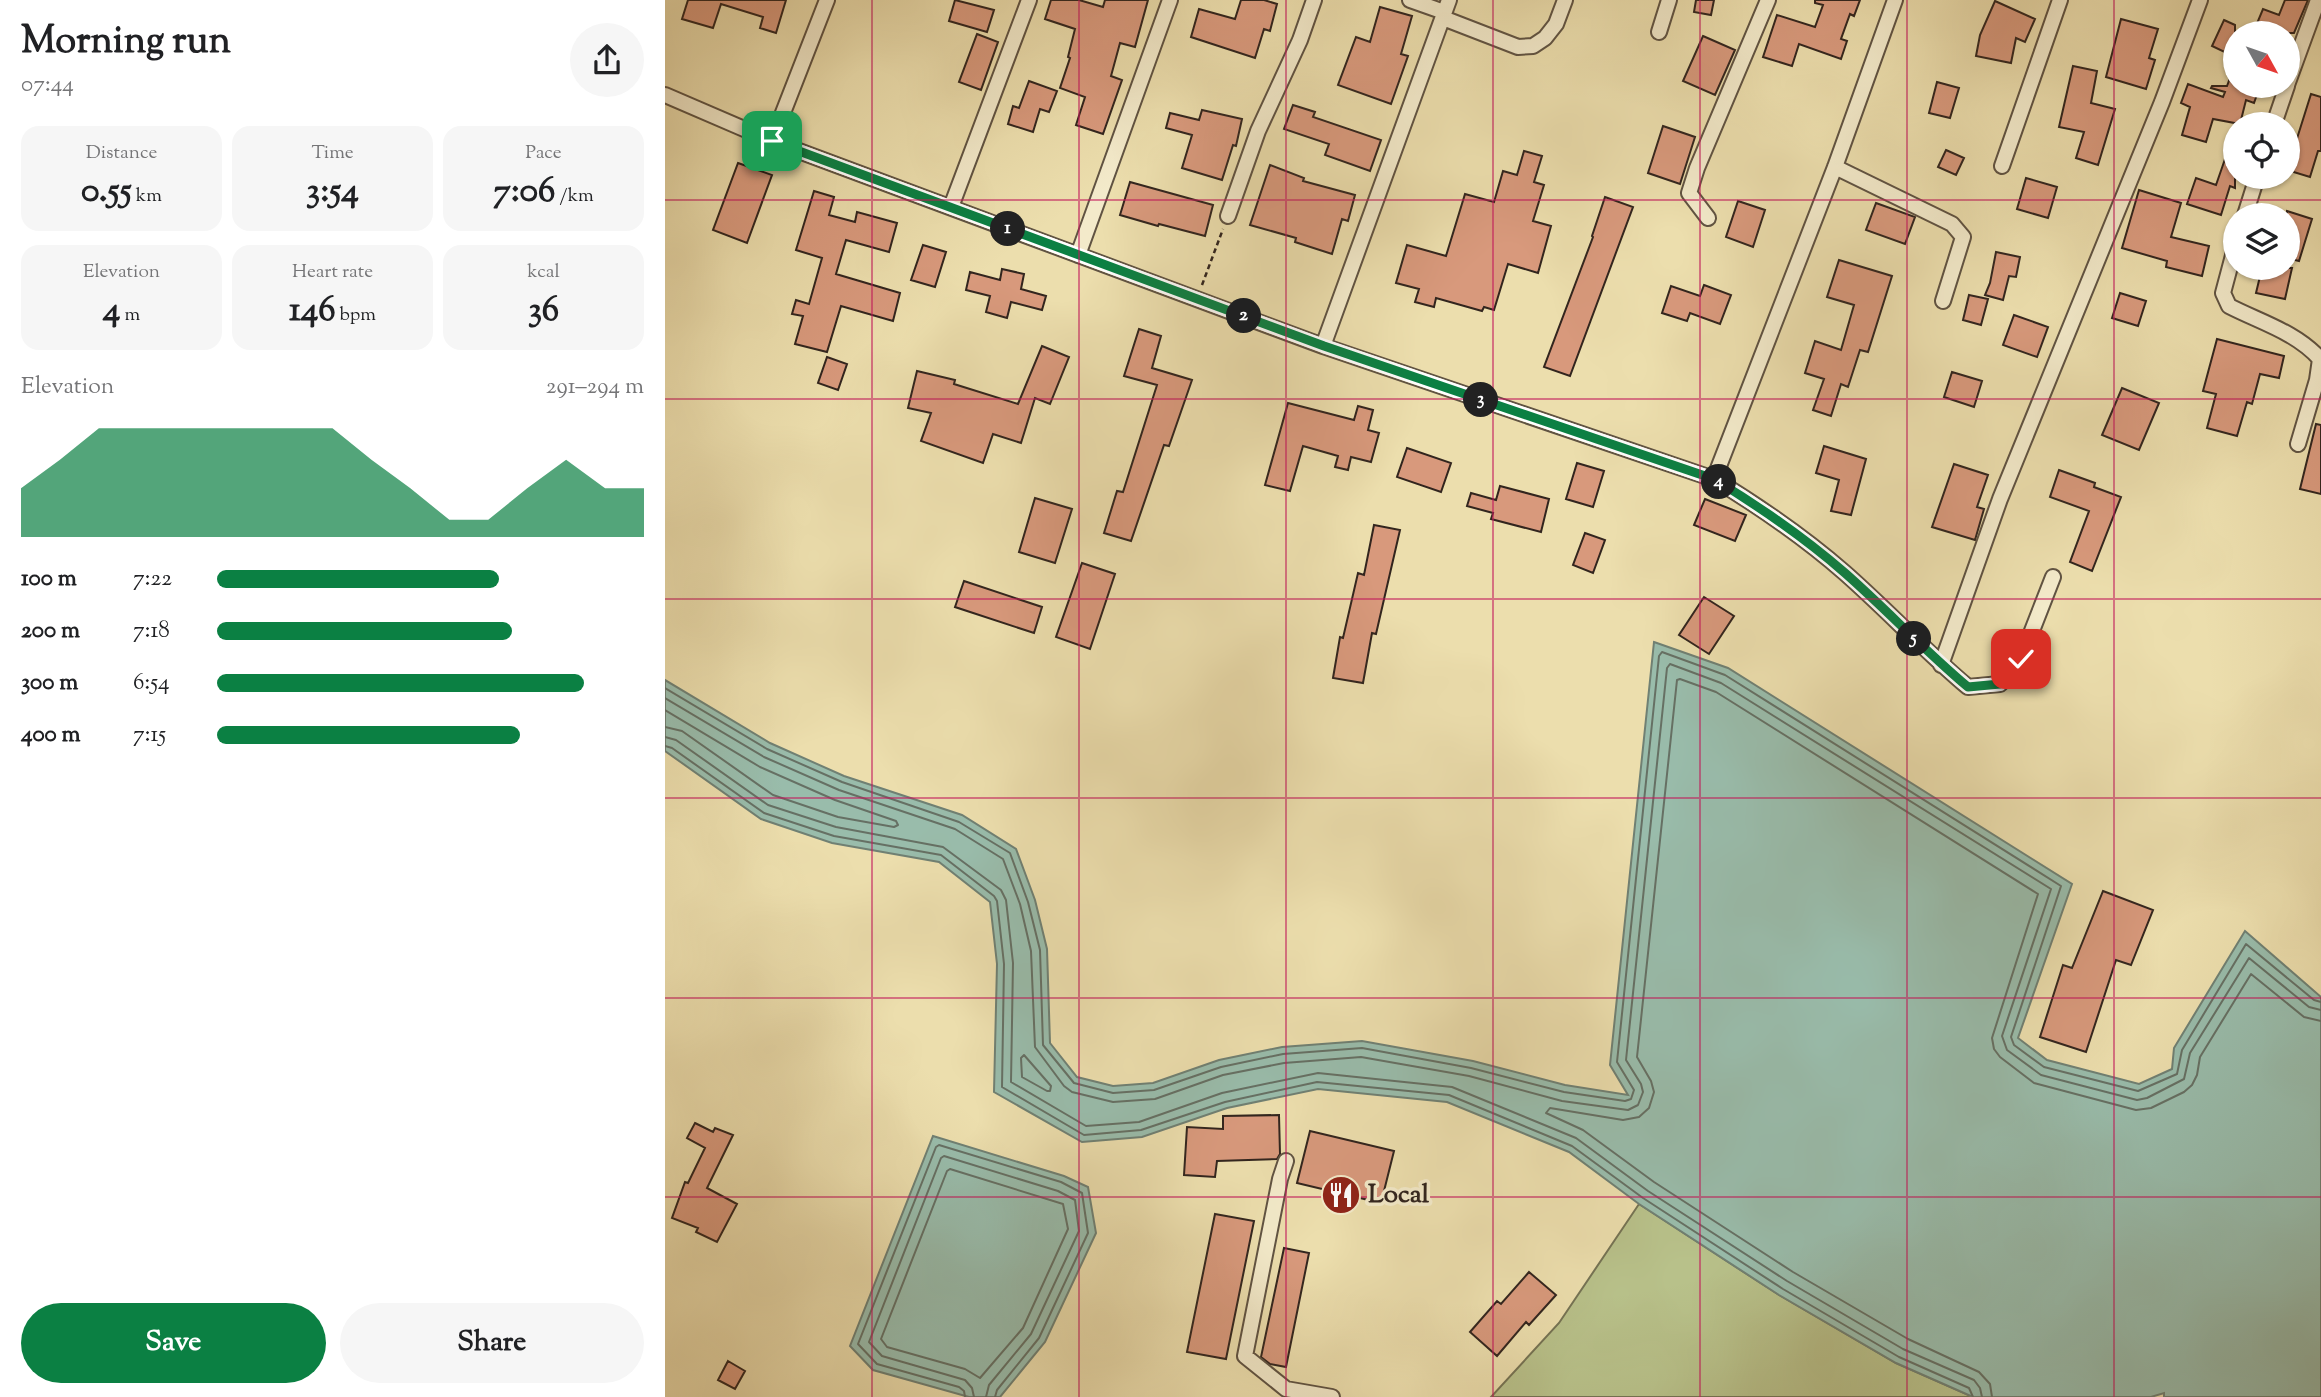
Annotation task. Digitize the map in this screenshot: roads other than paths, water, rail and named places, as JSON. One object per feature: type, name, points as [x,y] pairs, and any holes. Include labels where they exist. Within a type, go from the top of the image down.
[{"type":"street","points":[[772,141],[827,0]]},
{"type":"street","points":[[951,207],[1029,0]]},
{"type":"street","points":[[1078,255],[1170,0]]},
{"type":"street","points":[[1228,216],[1258,131],[1300,40],[1314,0]]},
{"type":"street","points":[[1411,0],[1445,10],[1518,47],[1533,46],[1545,38],[1556,24],[1565,0]]},
{"type":"street","points":[[1659,32],[1669,0]]},
{"type":"street","points":[[1708,218],[1689,193],[1768,0]]},
{"type":"street","points":[[1714,479],[1835,167],[1895,0]]},
{"type":"street","points":[[2002,166],[2060,0]]},
{"type":"street","points":[[1941,665],[2000,499],[2162,102],[2200,0]]},
{"type":"street","points":[[2300,49],[2318,0]]},
{"type":"street","points":[[1324,346],[1445,10]]},
{"type":"street","points":[[665,95],[772,141],[1324,346],[1714,479],[1760,508],[1845,573],[1941,665],[1968,687],[2000,684],[2021,659],[2053,578]]},
{"type":"street","points":[[1835,167],[1952,224],[1963,237],[1943,301]]},
{"type":"street","points":[[2226,280],[2223,293],[2229,306],[2293,336],[2309,346],[2320,359],[2317,380],[2298,444]]},
{"type":"street","points":[[1286,1161],[1280,1179],[1245,1356],[1286,1389],[1332,1397]]},
{"type":"water","points":[[1654,642],[1728,668],[2072,884],[2018,1038],[2047,1060],[2139,1084],[2172,1069],[2174,1048],[2245,931],[2321,997],[2321,1397],[2164,1397],[2164,1393],[2151,1397],[1973,1397],[1896,1363],[1779,1295],[1639,1204],[1569,1152],[1447,1102],[1318,1089],[1227,1108],[1142,1137],[1082,1142],[994,1092],[997,964],[990,902],[939,862],[832,843],[761,819],[665,751],[665,680],[770,743],[844,776],[962,815],[1016,849],[1035,900],[1047,949],[1050,1043],[1077,1077],[1113,1086],[1153,1083],[1219,1060],[1282,1047],[1362,1041],[1473,1061],[1565,1085],[1628,1095],[1610,1065]]},
{"type":"water","points":[[933,1136],[1064,1176],[1088,1187],[1096,1233],[1045,1342],[1000,1397],[969,1397],[873,1370],[850,1346]]},
{"type":"place","name":"Local","points":[[1341,1195]]}]
